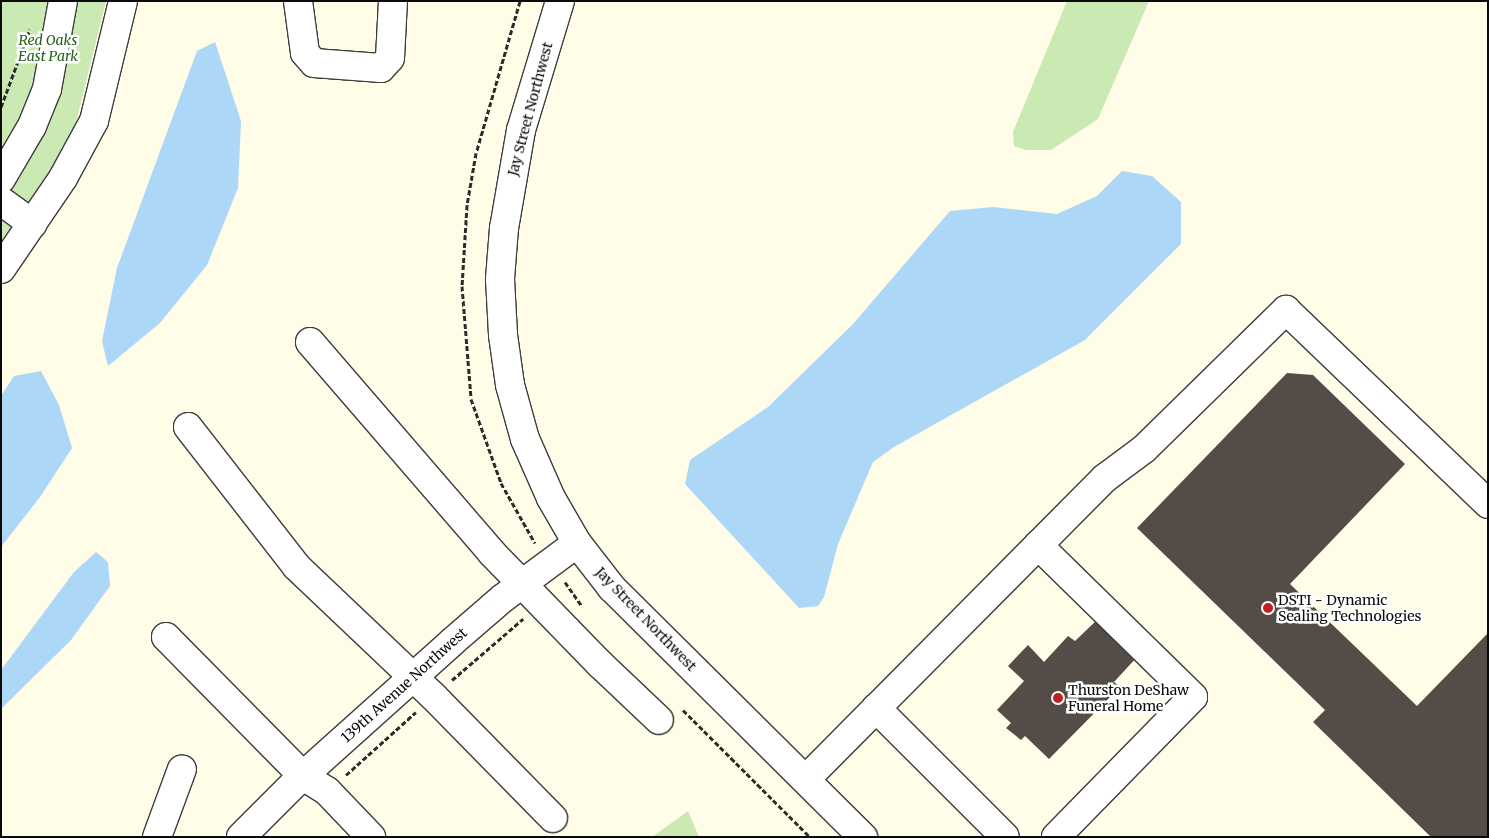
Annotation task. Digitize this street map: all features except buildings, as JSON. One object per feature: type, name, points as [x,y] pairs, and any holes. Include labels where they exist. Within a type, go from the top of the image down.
[{"type":"street","points":[[1,179],[32,126],[47,88],[63,1]]},
{"type":"street","points":[[1,269],[32,224],[94,121],[123,1]]},
{"type":"street","points":[[298,1],[305,54],[314,63],[381,68],[390,58],[393,1]]},
{"type":"street","name":"Jay Street Northwest","points":[[560,1],[521,130],[511,179],[500,279],[503,336],[510,385],[525,439],[551,498],[577,543],[612,588],[863,837]]},
{"type":"street","points":[[1,202],[32,224]]},
{"type":"street","points":[[806,779],[1105,478],[1144,448],[1286,310],[1488,504]]},
{"type":"street","points":[[310,342],[522,584],[669,713]]},
{"type":"street","points":[[188,427],[297,567],[412,679],[433,696],[553,818]]},
{"type":"street","name":"139th Avenue Northwest","points":[[241,837],[303,776],[412,679],[522,584],[577,543]]},
{"type":"street","points":[[1038,545],[1193,696],[1056,837]]},
{"type":"street","points":[[166,637],[303,776],[327,791],[371,837]]},
{"type":"street","points":[[876,708],[1006,837]]},
{"type":"street","points":[[157,837],[182,769]]},
{"type":"path","points":[[1,108],[35,19]]},
{"type":"path","points":[[568,586],[586,612]]},
{"type":"path","points":[[669,713],[810,837]]},
{"type":"green space","name":"Red Oaks East Park","points":[[1,1],[106,1],[77,119],[60,157],[1,241]]},
{"type":"green space","points":[[1067,1],[1149,1],[1098,119],[1051,150],[1026,150],[1014,146],[1013,132]]},
{"type":"green space","points":[[688,811],[699,837],[652,837]]},
{"type":"water","points":[[215,42],[241,121],[238,188],[207,265],[160,323],[108,366],[102,341],[117,268],[197,51]]},
{"type":"water","points":[[1122,171],[1152,176],[1181,202],[1181,244],[1085,340],[894,447],[873,462],[838,544],[824,597],[818,606],[799,608],[685,484],[690,460],[768,407],[853,324],[950,211],[993,207],[1057,214],[1097,196]]},
{"type":"water","points":[[41,371],[59,405],[72,448],[40,497],[1,547],[1,396],[14,376]]},
{"type":"water","points":[[96,552],[108,562],[110,586],[71,640],[1,709],[1,670],[74,572]]},
{"type":"place","name":"DSTI - Dynamic Sealing Technologies","points":[[1268,608]]},
{"type":"place","name":"Thurston DeShaw Funeral Home","points":[[1058,698]]}]
